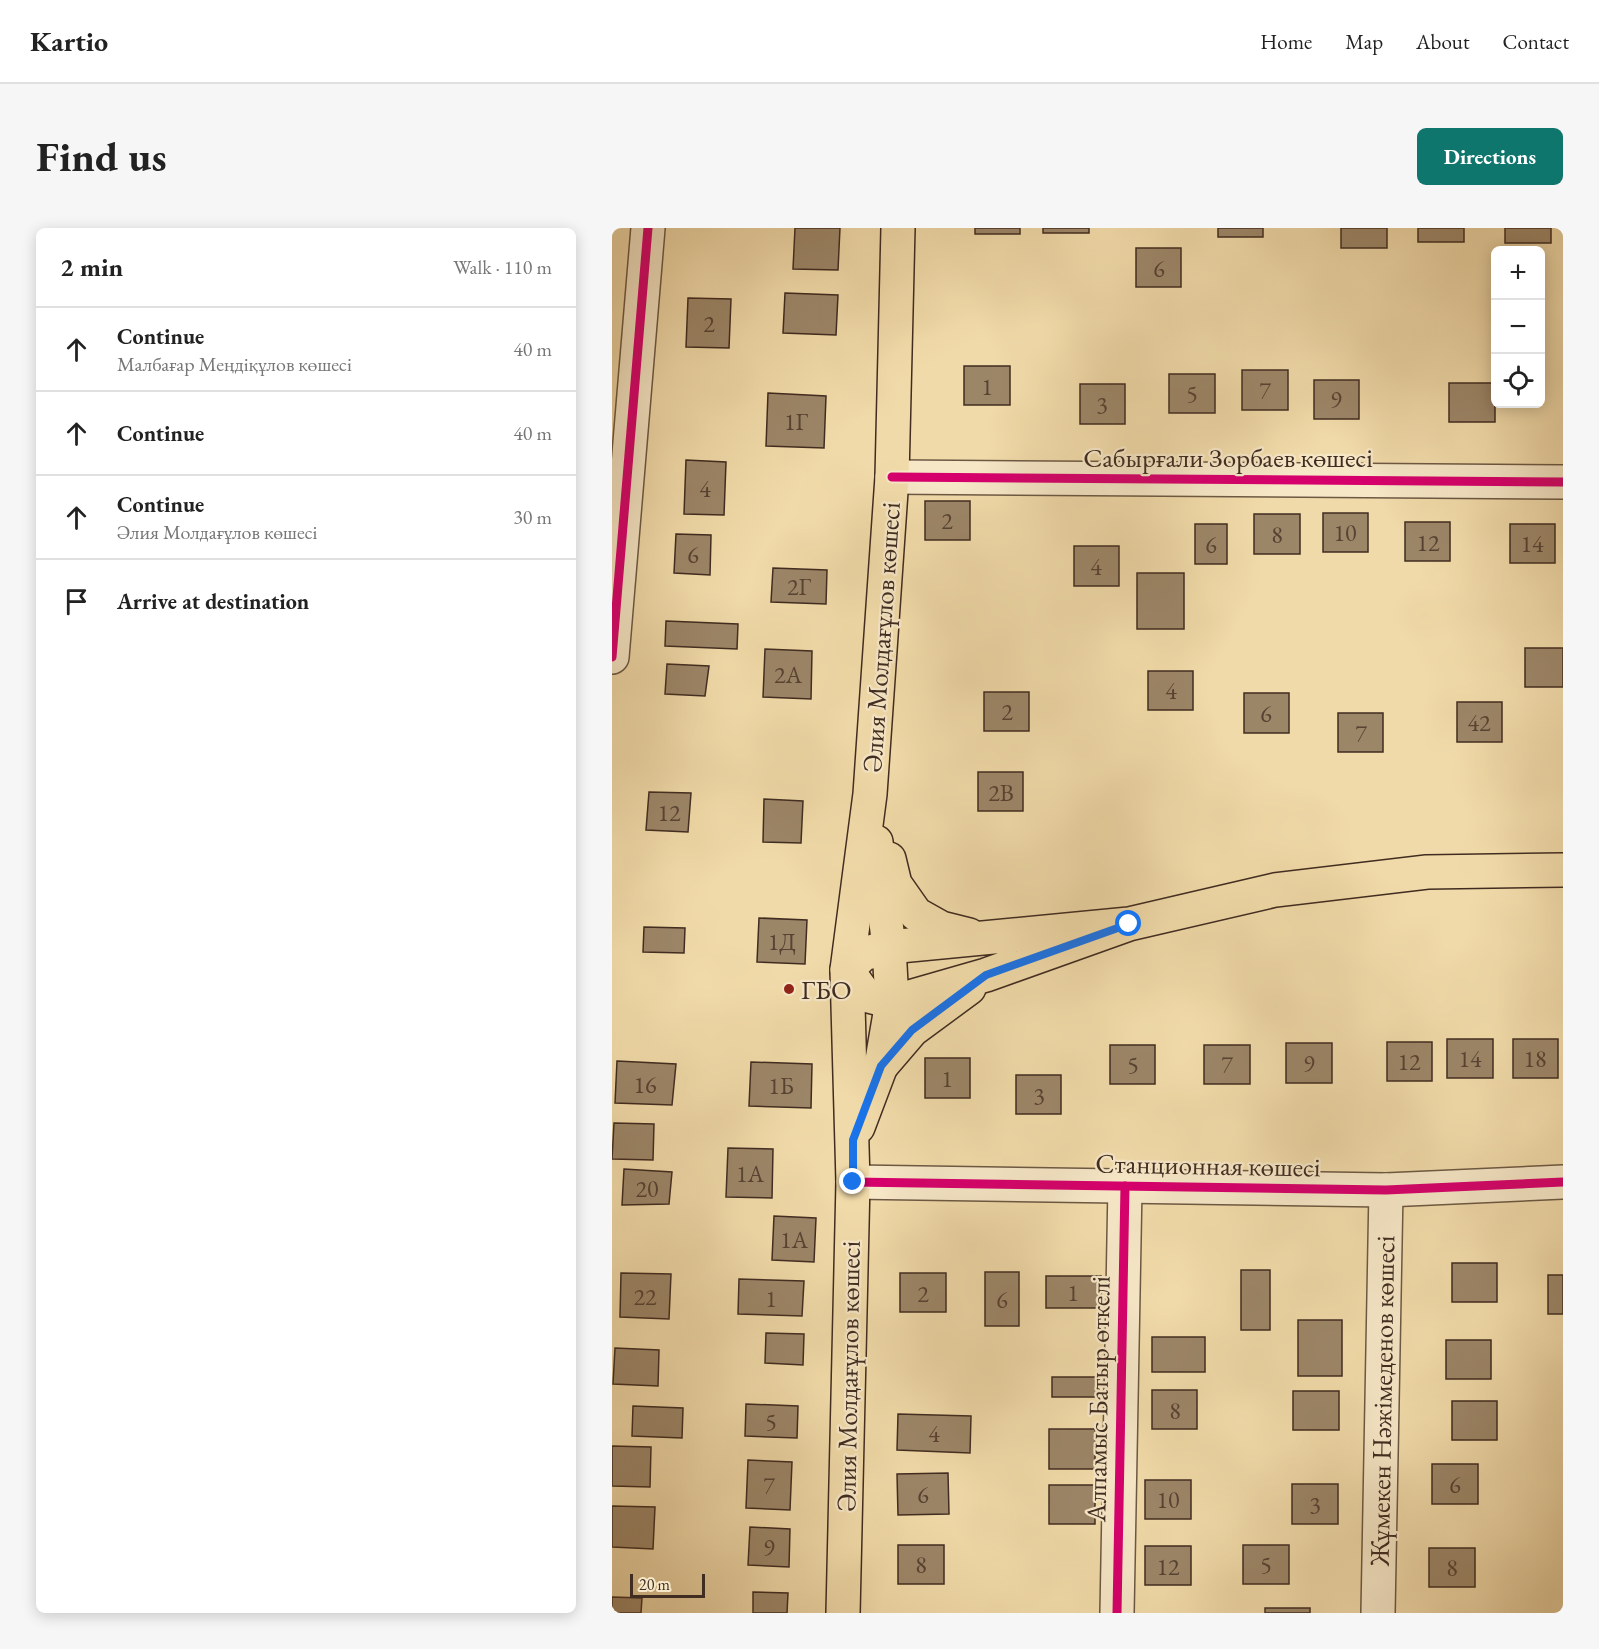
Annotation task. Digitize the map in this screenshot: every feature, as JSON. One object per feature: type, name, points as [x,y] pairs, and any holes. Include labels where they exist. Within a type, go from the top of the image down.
[{"type":"main road","name":"Әлия Молдағұлов көшесі","points":[[843,1613],[853,1182],[847,970],[870,794],[892,477],[898,228]]},
{"type":"main road","name":"Әлия Молдағұлов көшесі","points":[[853,1140],[881,1066],[892,1002],[889,947],[870,794]]},
{"type":"main road","points":[[870,794],[895,884],[916,914],[941,928],[985,938]]},
{"type":"main road","points":[[1129,924],[889,947],[863,954],[847,970],[865,995],[892,1002],[986,975],[1129,924],[1275,890],[1427,872],[1563,870]]},
{"type":"main road","points":[[881,1066],[912,1030],[986,975]]},
{"type":"street","points":[[612,657],[648,228]]},
{"type":"street","name":"Сабырғали Зорбаев көшесі","points":[[892,477],[1563,482]]},
{"type":"street","name":"Станционная көшесі","points":[[853,1182],[1386,1190],[1563,1182]]},
{"type":"street","name":"Алпамыс Батыр өткелі","points":[[1117,1613],[1125,1186]]},
{"type":"street","name":"Жұмекен Нәжімеденов көшесі","points":[[1378,1613],[1386,1190]]},
{"type":"building","points":[[795,228],[840,228],[838,270],[793,269]]},
{"type":"building","points":[[975,228],[1020,228],[1020,234],[975,234]]},
{"type":"building","points":[[1043,228],[1089,228],[1089,233],[1043,233]]},
{"type":"building","points":[[1218,228],[1263,228],[1263,237],[1218,237]]},
{"type":"building","points":[[1341,228],[1387,228],[1387,248],[1341,248]]},
{"type":"building","points":[[1418,228],[1464,228],[1464,242],[1418,242]]},
{"type":"building","points":[[1505,228],[1551,228],[1551,243],[1505,243]]},
{"type":"building","points":[[1136,248],[1181,248],[1181,287],[1136,287]]},
{"type":"building","points":[[785,293],[838,295],[836,335],[783,333]]},
{"type":"building","points":[[688,298],[731,299],[729,348],[686,347]]},
{"type":"building","points":[[964,366],[1010,366],[1010,405],[964,405]]},
{"type":"building","points":[[1242,370],[1288,370],[1288,410],[1242,410]]},
{"type":"building","points":[[1169,374],[1215,374],[1215,413],[1169,413]]},
{"type":"building","points":[[1314,380],[1359,380],[1359,419],[1314,419]]},
{"type":"building","points":[[1449,383],[1491,383],[1491,408],[1495,408],[1495,422],[1449,422]]},
{"type":"building","points":[[1080,384],[1125,384],[1125,424],[1080,424]]},
{"type":"building","points":[[768,393],[826,396],[824,448],[766,446]]},
{"type":"building","points":[[686,460],[726,462],[724,515],[684,514]]},
{"type":"building","points":[[925,501],[970,501],[970,540],[925,540]]},
{"type":"building","points":[[1323,513],[1368,513],[1368,552],[1323,552]]},
{"type":"building","points":[[1254,514],[1300,514],[1300,554],[1254,554]]},
{"type":"building","points":[[1405,522],[1450,522],[1450,561],[1405,561]]},
{"type":"building","points":[[1195,524],[1227,524],[1227,564],[1195,564]]},
{"type":"building","points":[[1510,524],[1555,524],[1555,563],[1510,563]]},
{"type":"building","points":[[676,534],[711,535],[710,575],[674,573]]},
{"type":"building","points":[[1074,546],[1119,546],[1119,586],[1074,586]]},
{"type":"building","points":[[773,568],[827,570],[826,604],[771,602]]},
{"type":"building","points":[[1137,573],[1184,573],[1184,629],[1137,629]]},
{"type":"building","points":[[666,621],[738,624],[737,649],[665,646]]},
{"type":"building","points":[[1525,648],[1563,648],[1563,687],[1525,687]]},
{"type":"building","points":[[765,649],[812,651],[811,699],[763,697]]},
{"type":"building","points":[[667,664],[709,666],[705,696],[665,694]]},
{"type":"building","points":[[1148,671],[1193,671],[1193,710],[1148,710]]},
{"type":"building","points":[[984,692],[1029,692],[1029,731],[984,731]]},
{"type":"building","points":[[1244,693],[1289,693],[1289,733],[1244,733]]},
{"type":"building","points":[[1457,702],[1502,702],[1502,742],[1457,742]]},
{"type":"building","points":[[1338,713],[1383,713],[1383,752],[1338,752]]},
{"type":"building","points":[[978,772],[1023,772],[1023,811],[978,811]]},
{"type":"building","points":[[649,792],[691,793],[688,832],[646,830]]},
{"type":"building","points":[[764,799],[803,801],[801,843],[763,842]]},
{"type":"building","points":[[759,918],[807,920],[805,964],[757,962]]},
{"type":"building","points":[[644,927],[685,928],[684,953],[643,952]]},
{"type":"building","points":[[1447,1039],[1493,1039],[1493,1078],[1447,1078]]},
{"type":"building","points":[[1513,1039],[1558,1039],[1558,1078],[1513,1078]]},
{"type":"building","points":[[1387,1042],[1432,1042],[1432,1081],[1387,1081]]},
{"type":"building","points":[[1286,1043],[1332,1043],[1332,1083],[1286,1083]]},
{"type":"building","points":[[1110,1045],[1155,1045],[1155,1084],[1110,1084]]},
{"type":"building","points":[[1204,1045],[1250,1045],[1250,1084],[1204,1084]]},
{"type":"building","points":[[925,1058],[970,1058],[970,1098],[925,1098]]},
{"type":"building","points":[[617,1061],[676,1064],[672,1105],[615,1103]]},
{"type":"building","points":[[751,1062],[812,1064],[811,1108],[749,1106]]},
{"type":"building","points":[[1016,1075],[1061,1075],[1061,1114],[1016,1114]]},
{"type":"building","points":[[614,1123],[654,1124],[653,1160],[612,1159]]},
{"type":"building","points":[[728,1148],[773,1149],[772,1198],[726,1197]]},
{"type":"building","points":[[624,1169],[672,1172],[669,1204],[622,1205]]},
{"type":"building","points":[[774,1216],[816,1218],[814,1262],[772,1260]]},
{"type":"building","points":[[1452,1263],[1497,1263],[1497,1302],[1452,1302]]},
{"type":"building","points":[[1241,1270],[1270,1270],[1270,1330],[1241,1330]]},
{"type":"building","points":[[985,1272],[1019,1272],[1019,1326],[985,1326]]},
{"type":"building","points":[[621,1273],[671,1274],[669,1319],[620,1317]]},
{"type":"building","points":[[900,1273],[946,1273],[946,1312],[900,1312]]},
{"type":"building","points":[[1548,1275],[1563,1275],[1563,1314],[1548,1314]]},
{"type":"building","points":[[1046,1276],[1101,1276],[1101,1308],[1046,1308]]},
{"type":"building","points":[[739,1279],[804,1281],[802,1316],[738,1314]]},
{"type":"building","points":[[1298,1320],[1342,1320],[1342,1376],[1298,1376]]},
{"type":"building","points":[[766,1333],[804,1334],[803,1365],[765,1363]]},
{"type":"building","points":[[1152,1337],[1205,1337],[1205,1372],[1152,1372]]},
{"type":"building","points":[[1446,1340],[1491,1340],[1491,1379],[1446,1379]]},
{"type":"building","points":[[615,1348],[659,1350],[658,1386],[613,1384]]},
{"type":"building","points":[[1052,1377],[1100,1377],[1100,1397],[1052,1397]]},
{"type":"building","points":[[1152,1390],[1197,1390],[1197,1429],[1152,1429]]},
{"type":"building","points":[[1293,1391],[1339,1391],[1339,1430],[1293,1430]]},
{"type":"building","points":[[1452,1401],[1497,1401],[1497,1440],[1452,1440]]},
{"type":"building","points":[[746,1404],[798,1406],[797,1438],[745,1436]]},
{"type":"building","points":[[633,1406],[683,1408],[682,1438],[632,1436]]},
{"type":"building","points":[[898,1414],[971,1416],[970,1453],[897,1450]]},
{"type":"building","points":[[1049,1429],[1095,1429],[1095,1469],[1049,1469]]},
{"type":"building","points":[[612,1446],[651,1447],[650,1487],[612,1486]]},
{"type":"building","points":[[748,1460],[792,1462],[790,1510],[746,1508]]},
{"type":"building","points":[[1432,1464],[1478,1464],[1478,1504],[1432,1504]]},
{"type":"building","points":[[948,1473],[949,1514],[898,1515],[897,1474]]},
{"type":"building","points":[[1145,1480],[1191,1480],[1191,1519],[1145,1519]]},
{"type":"building","points":[[1292,1484],[1338,1484],[1338,1524],[1292,1524]]},
{"type":"building","points":[[1049,1485],[1095,1485],[1095,1524],[1049,1524]]},
{"type":"building","points":[[612,1506],[655,1507],[653,1549],[612,1547]]},
{"type":"building","points":[[750,1527],[790,1529],[789,1567],[748,1565]]},
{"type":"building","points":[[898,1545],[944,1545],[944,1584],[898,1584]]},
{"type":"building","points":[[1243,1545],[1289,1545],[1289,1584],[1243,1584]]},
{"type":"building","points":[[1145,1546],[1191,1546],[1191,1585],[1145,1585]]},
{"type":"building","points":[[1429,1548],[1475,1548],[1475,1587],[1429,1587]]},
{"type":"building","points":[[753,1592],[788,1593],[787,1613],[753,1613]]},
{"type":"building","points":[[612,1597],[642,1598],[641,1613],[612,1613]]},
{"type":"building","points":[[1265,1608],[1310,1608],[1310,1613],[1265,1613]]},
{"type":"cycle path","points":[[612,657],[648,228]]},
{"type":"cycle path","points":[[892,477],[1563,482]]},
{"type":"cycle path","points":[[853,1182],[1386,1190],[1563,1182]]},
{"type":"cycle path","points":[[1117,1613],[1125,1186]]},
{"type":"place","name":"ГБО","points":[[789,989]]},
{"type":"route","points":[[853,1182],[853,1140],[881,1066],[912,1030],[986,975],[1129,924]]}]
